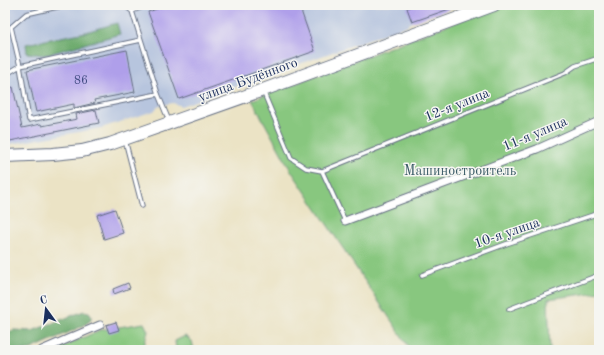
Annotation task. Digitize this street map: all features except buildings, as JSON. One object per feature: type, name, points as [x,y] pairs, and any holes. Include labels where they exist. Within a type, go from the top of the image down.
[{"type":"main road","name":"улица Будённого","points":[[5,156],[82,151],[110,144],[170,124],[494,5]]},
{"type":"street","name":"11-я улица","points":[[346,221],[538,149],[599,121]]},
{"type":"street","points":[[42,350],[100,325]]},
{"type":"lane","points":[[66,5],[26,14],[11,27],[20,66],[29,120],[158,94]]},
{"type":"lane","points":[[124,5],[132,11],[158,94],[170,124]]},
{"type":"lane","points":[[132,11],[148,5]]},
{"type":"lane","points":[[5,76],[20,66],[141,40]]},
{"type":"lane","name":"12-я улица","points":[[322,171],[565,73],[575,66],[599,58]]},
{"type":"lane","points":[[263,90],[291,158],[306,168],[322,171],[346,221]]},
{"type":"lane","points":[[125,139],[142,206]]},
{"type":"lane","name":"10-я улица","points":[[422,275],[506,244],[599,213]]},
{"type":"lane","points":[[510,309],[599,276]]},
{"type":"shaded area","points":[[5,5],[462,5],[181,106],[173,103],[158,106],[154,111],[101,128],[5,145]]},
{"type":"green space","name":"Машиностроитель","points":[[500,5],[599,5],[599,292],[548,299],[550,350],[411,350],[290,169],[252,100]]},
{"type":"green space","points":[[117,23],[120,34],[45,55],[27,53],[26,44],[86,32]]},
{"type":"green space","points":[[84,311],[89,312],[91,320],[83,326],[29,350],[5,350],[5,333],[14,330],[32,331]]},
{"type":"green space","points":[[144,323],[148,331],[143,350],[56,350],[100,330]]},
{"type":"green space","points":[[185,336],[192,341],[194,350],[176,350],[175,341]]}]
